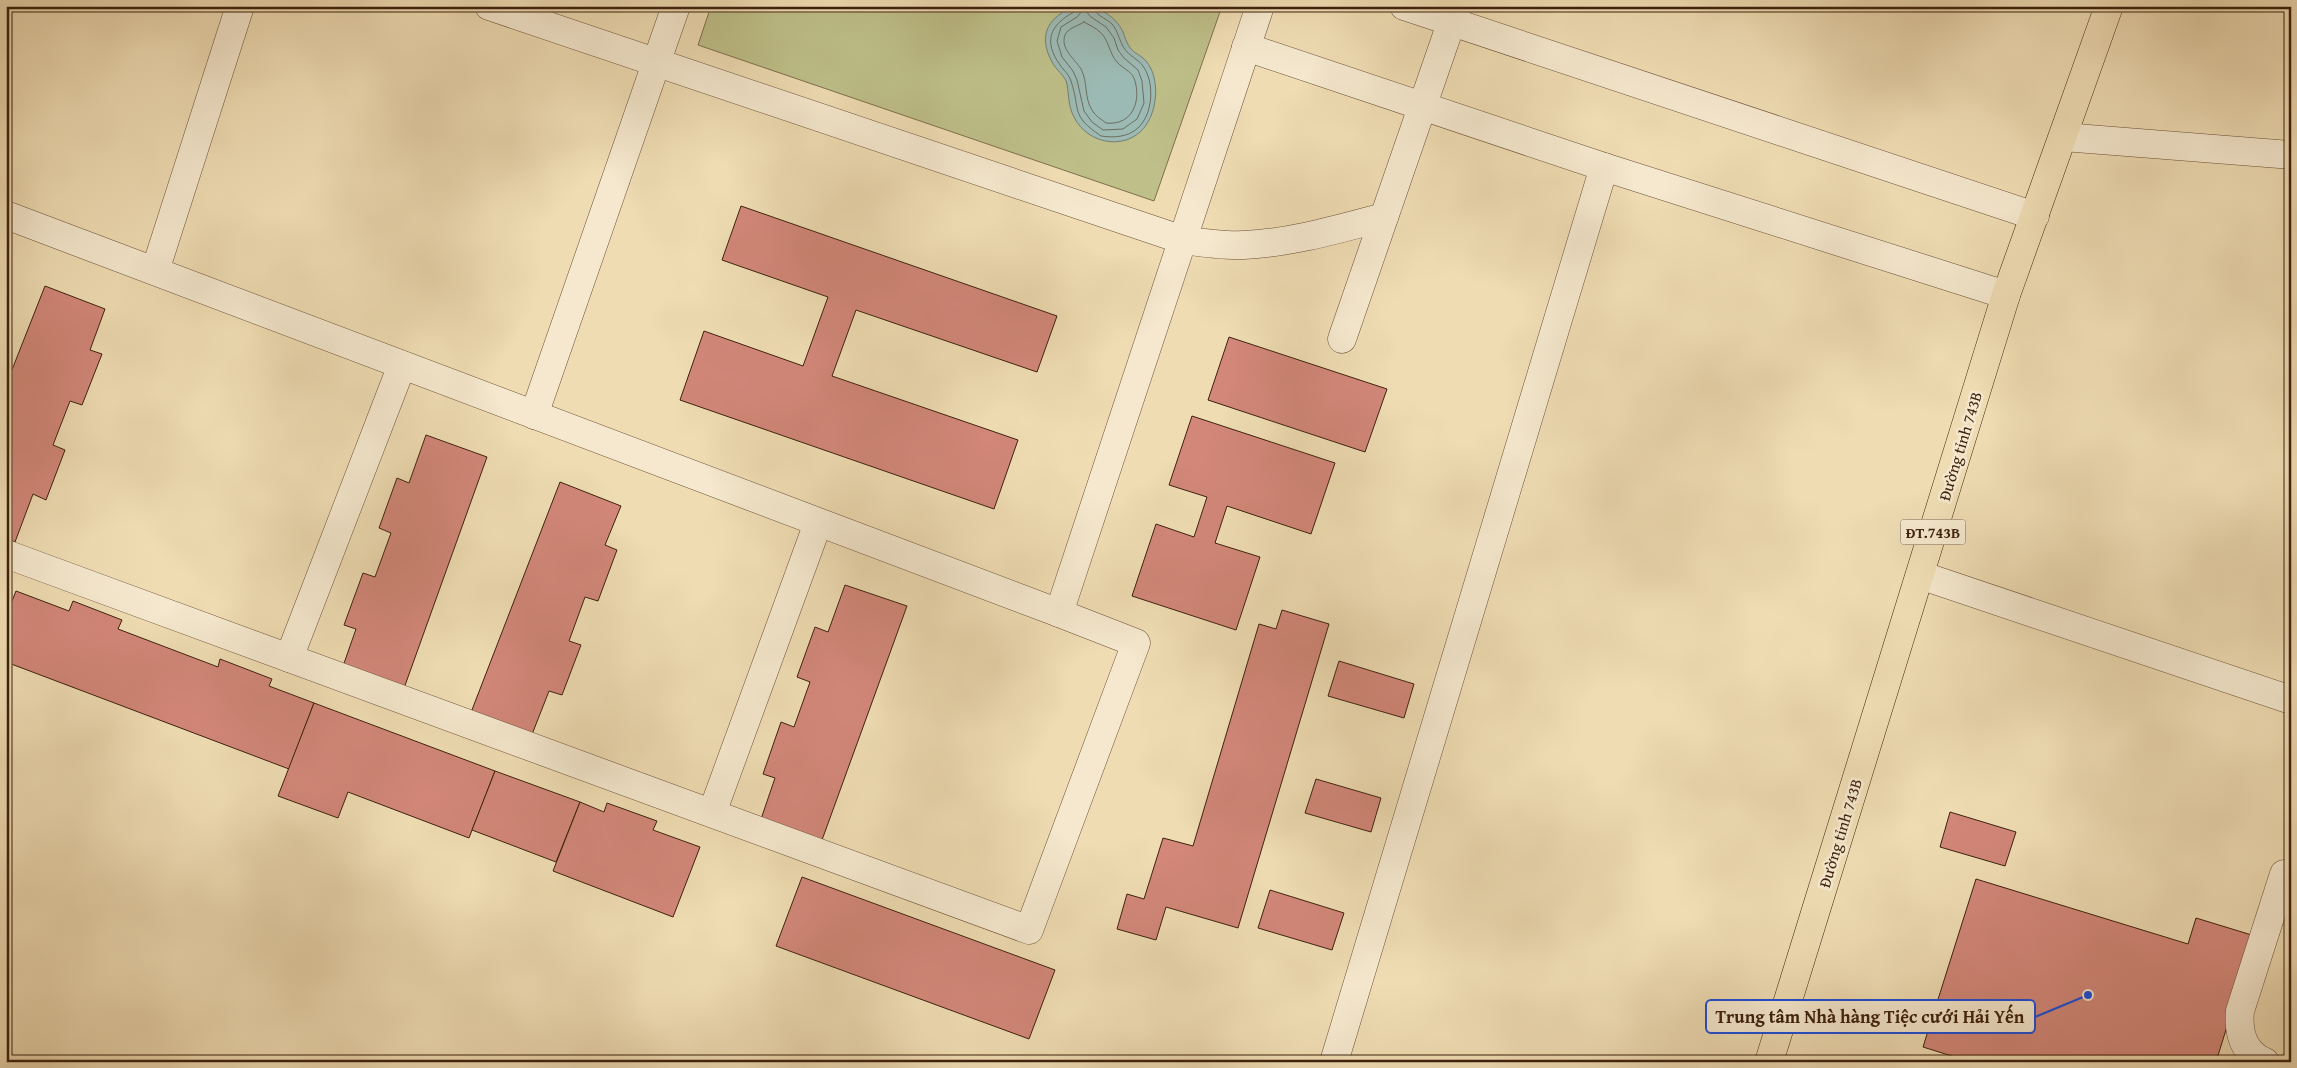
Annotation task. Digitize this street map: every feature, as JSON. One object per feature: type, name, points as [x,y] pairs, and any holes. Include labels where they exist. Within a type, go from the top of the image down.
[{"type":"main road","name":"Đường tỉnh 743B","points":[[1769,1062],[2006,295],[2109,6]]},
{"type":"street","points":[[155,271],[240,6]]},
{"type":"street","points":[[489,6],[1183,240],[1213,244],[1244,245],[1265,243],[1311,235],[1384,217]]},
{"type":"street","points":[[534,415],[676,6]]},
{"type":"street","points":[[1059,614],[1260,6]]},
{"type":"street","points":[[1404,6],[1454,14],[2035,216]]},
{"type":"street","points":[[1342,339],[1454,14]]},
{"type":"street","points":[[1246,48],[1604,167],[2006,295]]},
{"type":"street","points":[[2063,137],[2291,155]]},
{"type":"street","points":[[1334,1062],[1604,167]]},
{"type":"street","points":[[6,214],[1136,643],[1029,930],[6,554]]},
{"type":"street","points":[[289,658],[402,365]]},
{"type":"street","points":[[712,813],[818,523]]},
{"type":"street","points":[[1920,575],[2291,700]]},
{"type":"street","points":[[2265,1062],[2253,1055],[2241,1038],[2239,1025],[2240,1011],[2284,874],[2291,876]]},
{"type":"green space","points":[[711,6],[1222,6],[1154,201],[698,45]]},
{"type":"water","points":[[1076,6],[1091,7],[1109,15],[1119,25],[1130,48],[1149,64],[1155,80],[1154,107],[1148,122],[1141,132],[1131,138],[1110,142],[1099,139],[1081,127],[1072,113],[1066,81],[1054,65],[1048,52],[1046,35],[1048,27],[1059,15]]},
{"type":"building","points":[[741,206],[1057,316],[1037,372],[856,310],[832,376],[1018,440],[994,509],[680,400],[704,331],[803,366],[828,297],[722,260]]},
{"type":"building","points":[[45,286],[105,309],[90,350],[102,354],[82,405],[70,401],[53,445],[65,450],[46,500],[33,494],[15,542],[6,538],[6,385]]},
{"type":"building","points":[[1229,337],[1387,389],[1365,452],[1208,400]]},
{"type":"building","points":[[1192,416],[1335,463],[1311,534],[1227,506],[1215,543],[1260,557],[1236,630],[1132,596],[1156,524],[1194,537],[1207,497],[1169,485]]},
{"type":"building","points":[[426,435],[487,457],[403,691],[342,669],[356,629],[344,625],[363,573],[375,577],[391,533],[379,528],[397,478],[409,483]]},
{"type":"building","points":[[560,482],[621,506],[605,545],[617,550],[598,601],[585,597],[569,641],[581,645],[562,695],[549,691],[531,737],[470,715]]},
{"type":"building","points":[[845,585],[907,606],[822,840],[761,819],[775,778],[763,774],[781,722],[794,727],[810,682],[797,677],[815,627],[828,632]]},
{"type":"building","points":[[16,591],[69,611],[73,601],[122,620],[118,629],[218,667],[220,659],[272,679],[269,686],[314,703],[289,769],[6,662],[6,616]]},
{"type":"building","points":[[1282,610],[1329,624],[1238,928],[1166,907],[1156,940],[1117,929],[1127,894],[1144,899],[1163,838],[1193,846],[1259,624],[1276,629]]},
{"type":"building","points":[[1339,661],[1414,684],[1404,718],[1328,696]]},
{"type":"building","points":[[314,703],[495,771],[469,838],[348,792],[338,818],[278,796]]},
{"type":"building","points":[[495,771],[580,802],[556,862],[472,830]]},
{"type":"building","points":[[1316,779],[1381,798],[1371,832],[1305,813]]},
{"type":"building","points":[[580,802],[604,812],[607,803],[657,821],[653,830],[700,847],[673,917],[553,871]]},
{"type":"building","points":[[1950,812],[2016,832],[2005,866],[1940,847]]},
{"type":"building","points":[[802,877],[1055,970],[1029,1039],[776,946]]},
{"type":"building","points":[[1976,879],[2188,944],[2196,918],[2255,936],[2216,1062],[1971,1062],[1923,1047]]},
{"type":"building","points":[[1270,890],[1344,913],[1332,950],[1258,928]]},
{"type":"place","name":"Trung tâm Nhà hàng Tiệc cưới Hải Yến","points":[[2088,995]]}]
